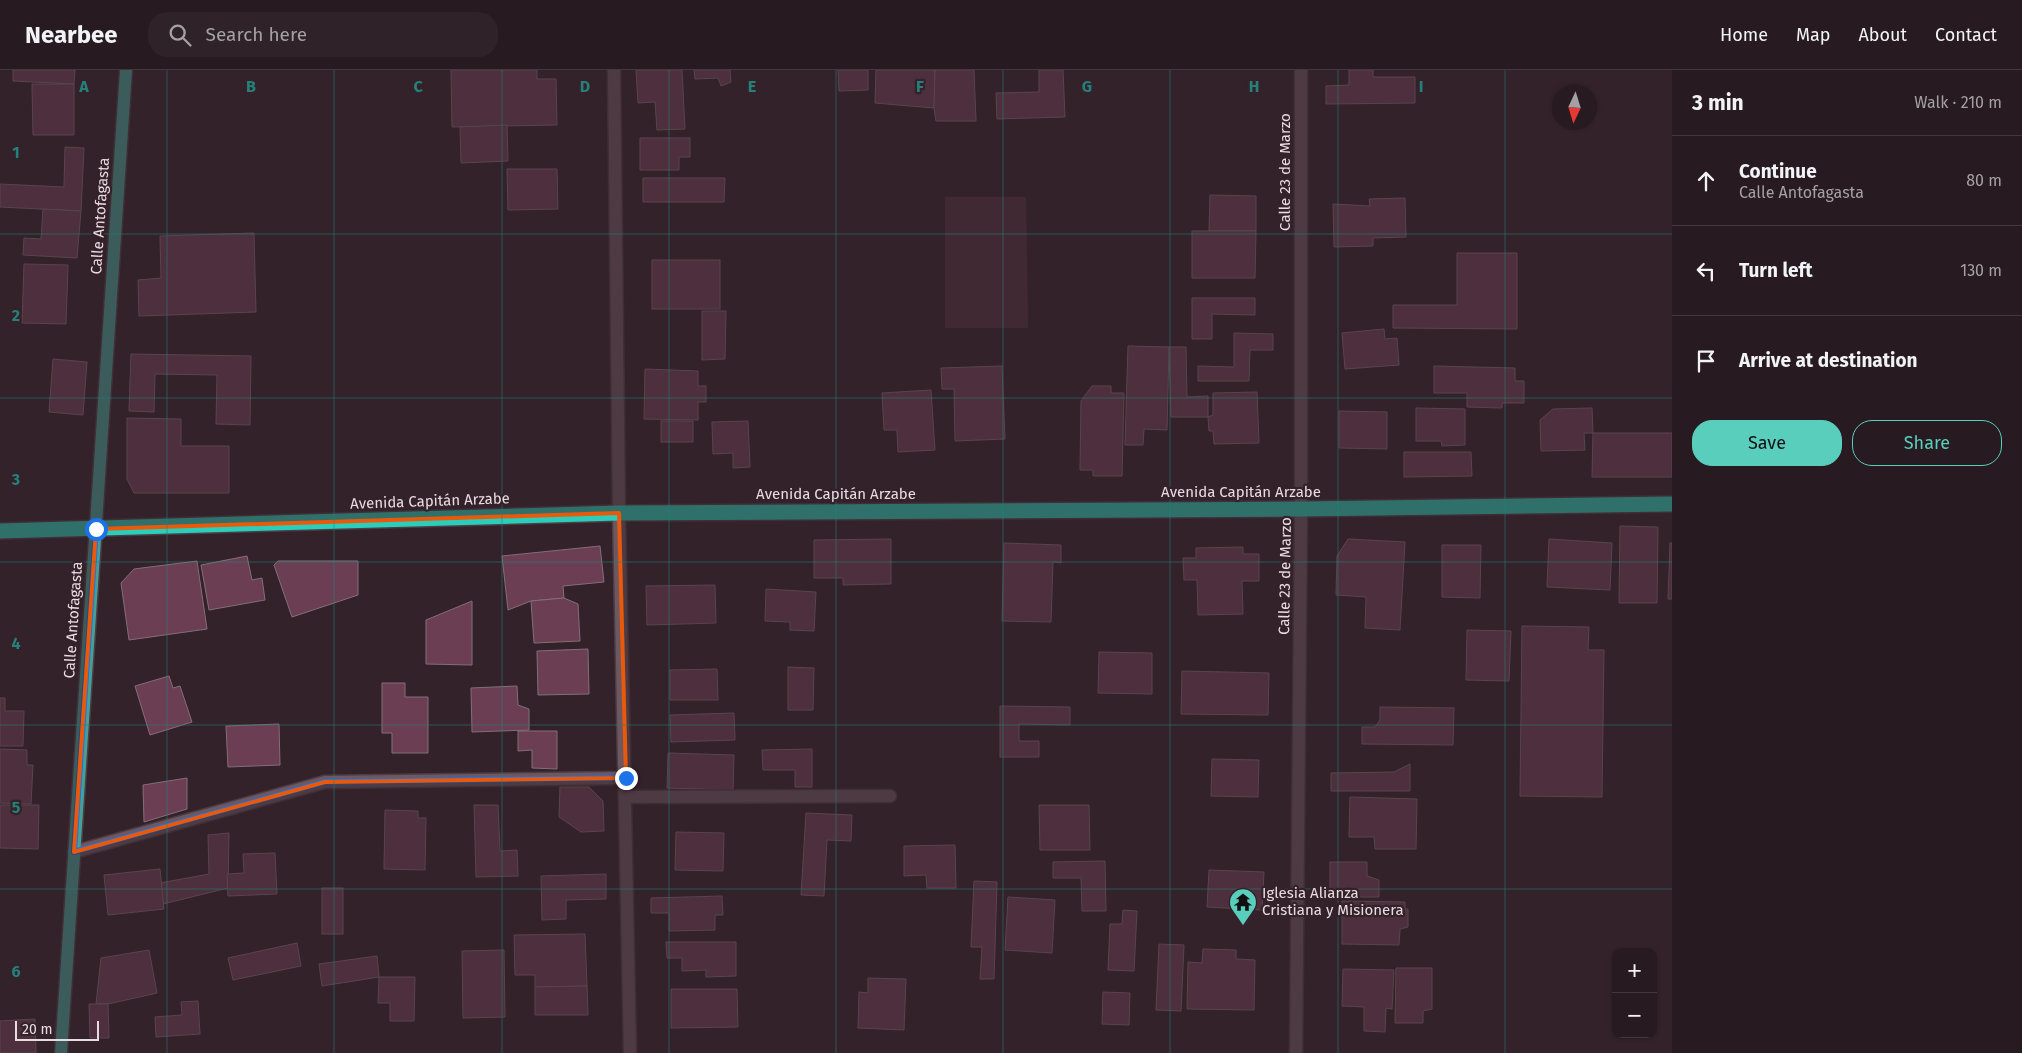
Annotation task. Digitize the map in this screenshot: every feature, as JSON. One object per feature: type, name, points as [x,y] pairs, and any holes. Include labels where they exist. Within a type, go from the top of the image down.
[{"type":"highway","name":"Avenida Capitán Arzabe","points":[[0,531],[619,513],[1302,509],[1672,504]]},
{"type":"main road","name":"Calle Antofagasta","points":[[61,1053],[126,70]]},
{"type":"street","points":[[614,70],[619,513],[626,778],[630,1053]]},
{"type":"street","name":"Calle 23 de Marzo","points":[[1296,1053],[1302,509],[1300,70]]},
{"type":"street","points":[[74,852],[325,782],[626,778]]},
{"type":"street","points":[[626,797],[890,796]]},
{"type":"highlighted area","points":[[619,513],[626,778],[325,782],[74,852],[96,529]]},
{"type":"shaded area","points":[[945,197],[1026,197],[1028,328],[945,328]]},
{"type":"building","points":[[13,70],[75,70],[74,84],[13,81]]},
{"type":"building","points":[[451,70],[537,70],[537,79],[556,79],[557,125],[452,127]]},
{"type":"building","points":[[636,70],[682,70],[685,129],[657,130],[655,102],[638,103]]},
{"type":"building","points":[[694,70],[730,70],[731,82],[721,86],[718,78],[695,79]]},
{"type":"building","points":[[838,70],[868,70],[868,90],[839,91]]},
{"type":"building","points":[[876,70],[935,70],[934,108],[875,103]]},
{"type":"building","points":[[935,70],[974,70],[976,121],[936,121],[934,108]]},
{"type":"building","points":[[1039,70],[1063,70],[1065,117],[997,119],[996,93],[1039,92]]},
{"type":"building","points":[[1349,70],[1373,70],[1373,77],[1415,77],[1415,103],[1326,104],[1326,86],[1349,85]]},
{"type":"building","points":[[32,84],[74,84],[74,135],[33,135]]},
{"type":"building","points":[[507,125],[508,161],[461,163],[460,127]]},
{"type":"building","points":[[640,138],[690,138],[690,157],[679,157],[679,170],[640,170]]},
{"type":"building","points":[[65,147],[84,148],[81,211],[0,207],[0,184],[64,187]]},
{"type":"building","points":[[507,169],[557,169],[558,209],[508,210]]},
{"type":"building","points":[[643,178],[725,178],[724,202],[643,202]]},
{"type":"building","points":[[1210,195],[1256,196],[1256,231],[1209,231]]},
{"type":"building","points":[[1405,198],[1406,237],[1373,238],[1373,246],[1334,247],[1333,204],[1370,206],[1369,199]]},
{"type":"building","points":[[43,209],[81,211],[77,258],[23,255],[24,238],[41,239]]},
{"type":"building","points":[[1192,231],[1256,231],[1255,278],[1192,278]]},
{"type":"building","points":[[254,233],[256,312],[139,316],[138,280],[161,278],[160,236]]},
{"type":"building","points":[[1457,253],[1517,253],[1517,329],[1393,328],[1393,305],[1457,305]]},
{"type":"building","points":[[652,260],[720,260],[720,309],[652,309]]},
{"type":"building","points":[[24,264],[68,265],[66,324],[22,323]]},
{"type":"building","points":[[1192,298],[1255,298],[1255,315],[1212,314],[1212,339],[1192,339]]},
{"type":"building","points":[[702,311],[726,311],[725,359],[702,360]]},
{"type":"building","points":[[1384,329],[1385,339],[1397,338],[1399,365],[1345,369],[1342,333]]},
{"type":"building","points":[[1234,333],[1273,334],[1273,350],[1250,350],[1249,381],[1198,381],[1198,366],[1234,367]]},
{"type":"building","points":[[1128,346],[1169,347],[1167,430],[1144,429],[1143,445],[1125,445]]},
{"type":"building","points":[[1169,347],[1186,347],[1187,397],[1208,396],[1208,417],[1171,417]]},
{"type":"building","points":[[131,354],[251,356],[250,425],[216,424],[217,375],[155,374],[154,412],[129,411]]},
{"type":"building","points":[[53,359],[87,362],[83,415],[49,412]]},
{"type":"building","points":[[1002,366],[1005,439],[955,441],[954,389],[942,389],[941,368]]},
{"type":"building","points":[[1434,366],[1515,368],[1515,381],[1524,381],[1524,403],[1502,403],[1502,408],[1467,407],[1467,393],[1434,393]]},
{"type":"building","points":[[645,369],[698,371],[698,386],[706,386],[706,402],[698,402],[698,420],[644,419]]},
{"type":"building","points":[[1092,386],[1111,386],[1111,393],[1124,393],[1122,476],[1093,476],[1093,470],[1080,470],[1081,401]]},
{"type":"building","points":[[931,390],[935,450],[898,452],[897,430],[884,430],[882,393]]},
{"type":"building","points":[[1257,392],[1259,443],[1214,444],[1213,431],[1209,431],[1208,417],[1213,415],[1213,393]]},
{"type":"building","points":[[1416,408],[1465,409],[1465,445],[1442,446],[1441,441],[1416,441]]},
{"type":"building","points":[[1592,408],[1593,433],[1584,433],[1585,450],[1541,451],[1540,420],[1553,409]]},
{"type":"building","points":[[1339,411],[1387,412],[1387,449],[1339,448]]},
{"type":"building","points":[[127,418],[181,419],[181,446],[229,446],[229,493],[134,493],[127,479]]},
{"type":"building","points":[[661,421],[693,421],[693,442],[661,442]]},
{"type":"building","points":[[748,421],[750,467],[733,468],[733,453],[713,454],[712,422]]},
{"type":"building","points":[[1593,433],[1672,433],[1672,477],[1592,477]]},
{"type":"building","points":[[1404,452],[1471,452],[1472,476],[1404,477]]},
{"type":"building","points":[[1620,526],[1658,527],[1657,603],[1619,603]]},
{"type":"building","points":[[891,539],[891,584],[843,585],[843,578],[814,578],[814,540]]},
{"type":"building","points":[[1348,539],[1405,542],[1400,630],[1365,628],[1366,597],[1336,595],[1337,556]]},
{"type":"building","points":[[1549,539],[1612,543],[1610,590],[1547,587]]},
{"type":"building","points":[[1004,543],[1061,545],[1061,563],[1053,562],[1051,622],[1002,621]]},
{"type":"building","points":[[1670,543],[1672,543],[1672,599],[1668,599]]},
{"type":"building","points":[[1442,545],[1481,545],[1480,598],[1442,597]]},
{"type":"building","points":[[600,546],[604,582],[563,586],[564,598],[531,601],[508,610],[502,556]]},
{"type":"building","points":[[1243,547],[1243,554],[1259,554],[1259,581],[1242,581],[1243,614],[1198,615],[1197,580],[1184,580],[1183,558],[1196,558],[1196,548]]},
{"type":"building","points":[[247,556],[252,580],[262,578],[265,600],[209,610],[201,565]]},
{"type":"building","points":[[197,561],[207,629],[129,640],[121,583],[134,569]]},
{"type":"building","points":[[278,561],[358,561],[358,595],[292,617],[274,565]]},
{"type":"building","points":[[715,585],[716,623],[647,625],[646,586]]},
{"type":"building","points":[[766,589],[816,592],[814,631],[790,630],[790,622],[765,621]]},
{"type":"building","points":[[564,598],[578,604],[580,641],[534,643],[531,601]]},
{"type":"building","points":[[472,601],[472,665],[426,664],[426,620]]},
{"type":"building","points":[[1522,626],[1589,627],[1588,650],[1604,650],[1602,797],[1520,796]]},
{"type":"building","points":[[1467,630],[1511,631],[1509,681],[1466,680]]},
{"type":"building","points":[[588,649],[589,694],[538,695],[537,651]]},
{"type":"building","points":[[1099,652],[1152,653],[1152,694],[1098,693]]},
{"type":"building","points":[[788,667],[814,668],[813,710],[788,710]]},
{"type":"building","points":[[717,669],[718,700],[670,700],[670,670]]},
{"type":"building","points":[[1182,671],[1269,673],[1268,715],[1181,714]]},
{"type":"building","points":[[169,676],[173,688],[180,686],[192,722],[150,735],[135,686]]},
{"type":"building","points":[[382,683],[405,683],[405,697],[428,697],[428,753],[392,753],[392,733],[382,733]]},
{"type":"building","points":[[517,686],[518,705],[529,709],[529,730],[472,732],[471,688]]},
{"type":"building","points":[[0,698],[5,698],[5,711],[24,711],[23,746],[0,746]]},
{"type":"building","points":[[1000,706],[1070,707],[1070,725],[1019,724],[1019,741],[1039,741],[1039,757],[1000,757]]},
{"type":"building","points":[[1380,707],[1454,708],[1453,745],[1362,744],[1362,727],[1375,727],[1380,720]]},
{"type":"building","points":[[734,713],[735,740],[671,742],[670,715]]},
{"type":"building","points":[[279,724],[280,765],[228,767],[226,726]]},
{"type":"building","points":[[518,731],[557,731],[557,769],[532,768],[532,750],[518,751]]},
{"type":"building","points":[[0,749],[27,750],[27,765],[33,765],[31,804],[0,803]]},
{"type":"building","points":[[812,749],[812,787],[795,787],[795,770],[763,770],[762,750]]},
{"type":"building","points":[[668,753],[734,755],[733,790],[667,788]]},
{"type":"building","points":[[1212,759],[1259,760],[1258,797],[1211,796]]},
{"type":"building","points":[[1410,764],[1410,791],[1331,791],[1331,773],[1394,772]]},
{"type":"building","points":[[187,778],[187,809],[144,822],[143,785]]},
{"type":"building","points":[[560,787],[589,787],[603,801],[604,831],[581,832],[559,817]]},
{"type":"building","points":[[1350,797],[1417,799],[1416,849],[1375,849],[1374,837],[1349,837]]},
{"type":"building","points":[[0,805],[39,805],[38,849],[0,848]]},
{"type":"building","points":[[474,805],[498,805],[500,851],[517,850],[518,876],[476,877]]},
{"type":"building","points":[[1039,805],[1089,805],[1090,850],[1040,850]]},
{"type":"building","points":[[385,810],[418,811],[418,818],[426,818],[425,870],[384,869]]},
{"type":"building","points":[[806,813],[852,815],[851,841],[827,840],[824,896],[801,895]]},
{"type":"building","points":[[676,832],[724,833],[723,871],[675,870]]},
{"type":"building","points":[[229,833],[228,888],[163,904],[160,883],[209,874],[208,835]]},
{"type":"building","points":[[955,845],[956,888],[927,888],[926,875],[904,876],[904,846]]},
{"type":"building","points":[[275,853],[277,894],[228,896],[227,874],[244,873],[243,854]]},
{"type":"building","points":[[1105,861],[1106,911],[1082,911],[1081,878],[1053,878],[1053,862]]},
{"type":"building","points":[[1330,862],[1367,862],[1367,876],[1379,880],[1379,897],[1330,897]]},
{"type":"building","points":[[160,869],[164,909],[108,915],[104,875]]},
{"type":"building","points":[[1209,870],[1264,872],[1262,910],[1207,907]]},
{"type":"building","points":[[606,874],[606,899],[566,900],[566,919],[542,920],[541,876]]},
{"type":"building","points":[[974,881],[997,882],[994,979],[980,979],[982,947],[971,947]]},
{"type":"building","points":[[322,888],[343,888],[343,934],[322,934]]},
{"type":"building","points":[[722,896],[723,915],[715,915],[715,930],[669,931],[669,913],[651,913],[651,898]]},
{"type":"building","points":[[1008,897],[1055,900],[1052,953],[1005,950]]},
{"type":"building","points":[[1342,901],[1405,902],[1405,909],[1408,909],[1408,927],[1400,929],[1399,945],[1342,944]]},
{"type":"building","points":[[1123,910],[1137,911],[1134,971],[1108,970],[1110,924],[1122,924]]},
{"type":"building","points":[[585,934],[587,986],[535,987],[535,975],[515,975],[514,935]]},
{"type":"building","points":[[666,942],[736,942],[736,976],[706,977],[706,970],[682,971],[682,958],[667,958]]},
{"type":"building","points":[[297,943],[301,966],[233,980],[228,958]]},
{"type":"building","points":[[1159,944],[1184,945],[1181,1011],[1156,1010]]},
{"type":"building","points":[[1203,949],[1236,950],[1236,959],[1255,960],[1254,1010],[1187,1009],[1188,962],[1202,963]]},
{"type":"building","points":[[149,950],[157,993],[108,1004],[96,1004],[101,958]]},
{"type":"building","points":[[504,950],[505,1017],[463,1018],[462,951]]},
{"type":"building","points":[[377,956],[379,977],[322,986],[319,964]]},
{"type":"building","points":[[1396,968],[1432,968],[1432,1009],[1423,1011],[1423,1023],[1395,1023]]},
{"type":"building","points":[[1343,969],[1394,970],[1392,1009],[1386,1008],[1385,1032],[1364,1031],[1364,1007],[1342,1006]]},
{"type":"building","points":[[379,977],[415,977],[414,1021],[390,1021],[390,1003],[378,1003]]},
{"type":"building","points":[[868,978],[906,979],[904,1030],[858,1028],[859,992],[868,993]]},
{"type":"building","points":[[587,986],[588,1015],[535,1015],[535,987]]},
{"type":"building","points":[[671,989],[737,989],[738,1027],[671,1028]]},
{"type":"building","points":[[1103,992],[1130,993],[1129,1025],[1102,1024]]},
{"type":"building","points":[[198,1001],[200,1034],[156,1037],[155,1017],[182,1015],[181,1002]]},
{"type":"building","points":[[89,1004],[108,1004],[109,1038],[90,1038]]},
{"type":"building","points":[[35,1019],[36,1053],[0,1053],[0,1021]]},
{"type":"place","name":"Iglesia Alianza Cristiana y Misionera","points":[[1243,926]]},
{"type":"route","points":[[96,529],[74,852],[325,782],[626,778]]}]
